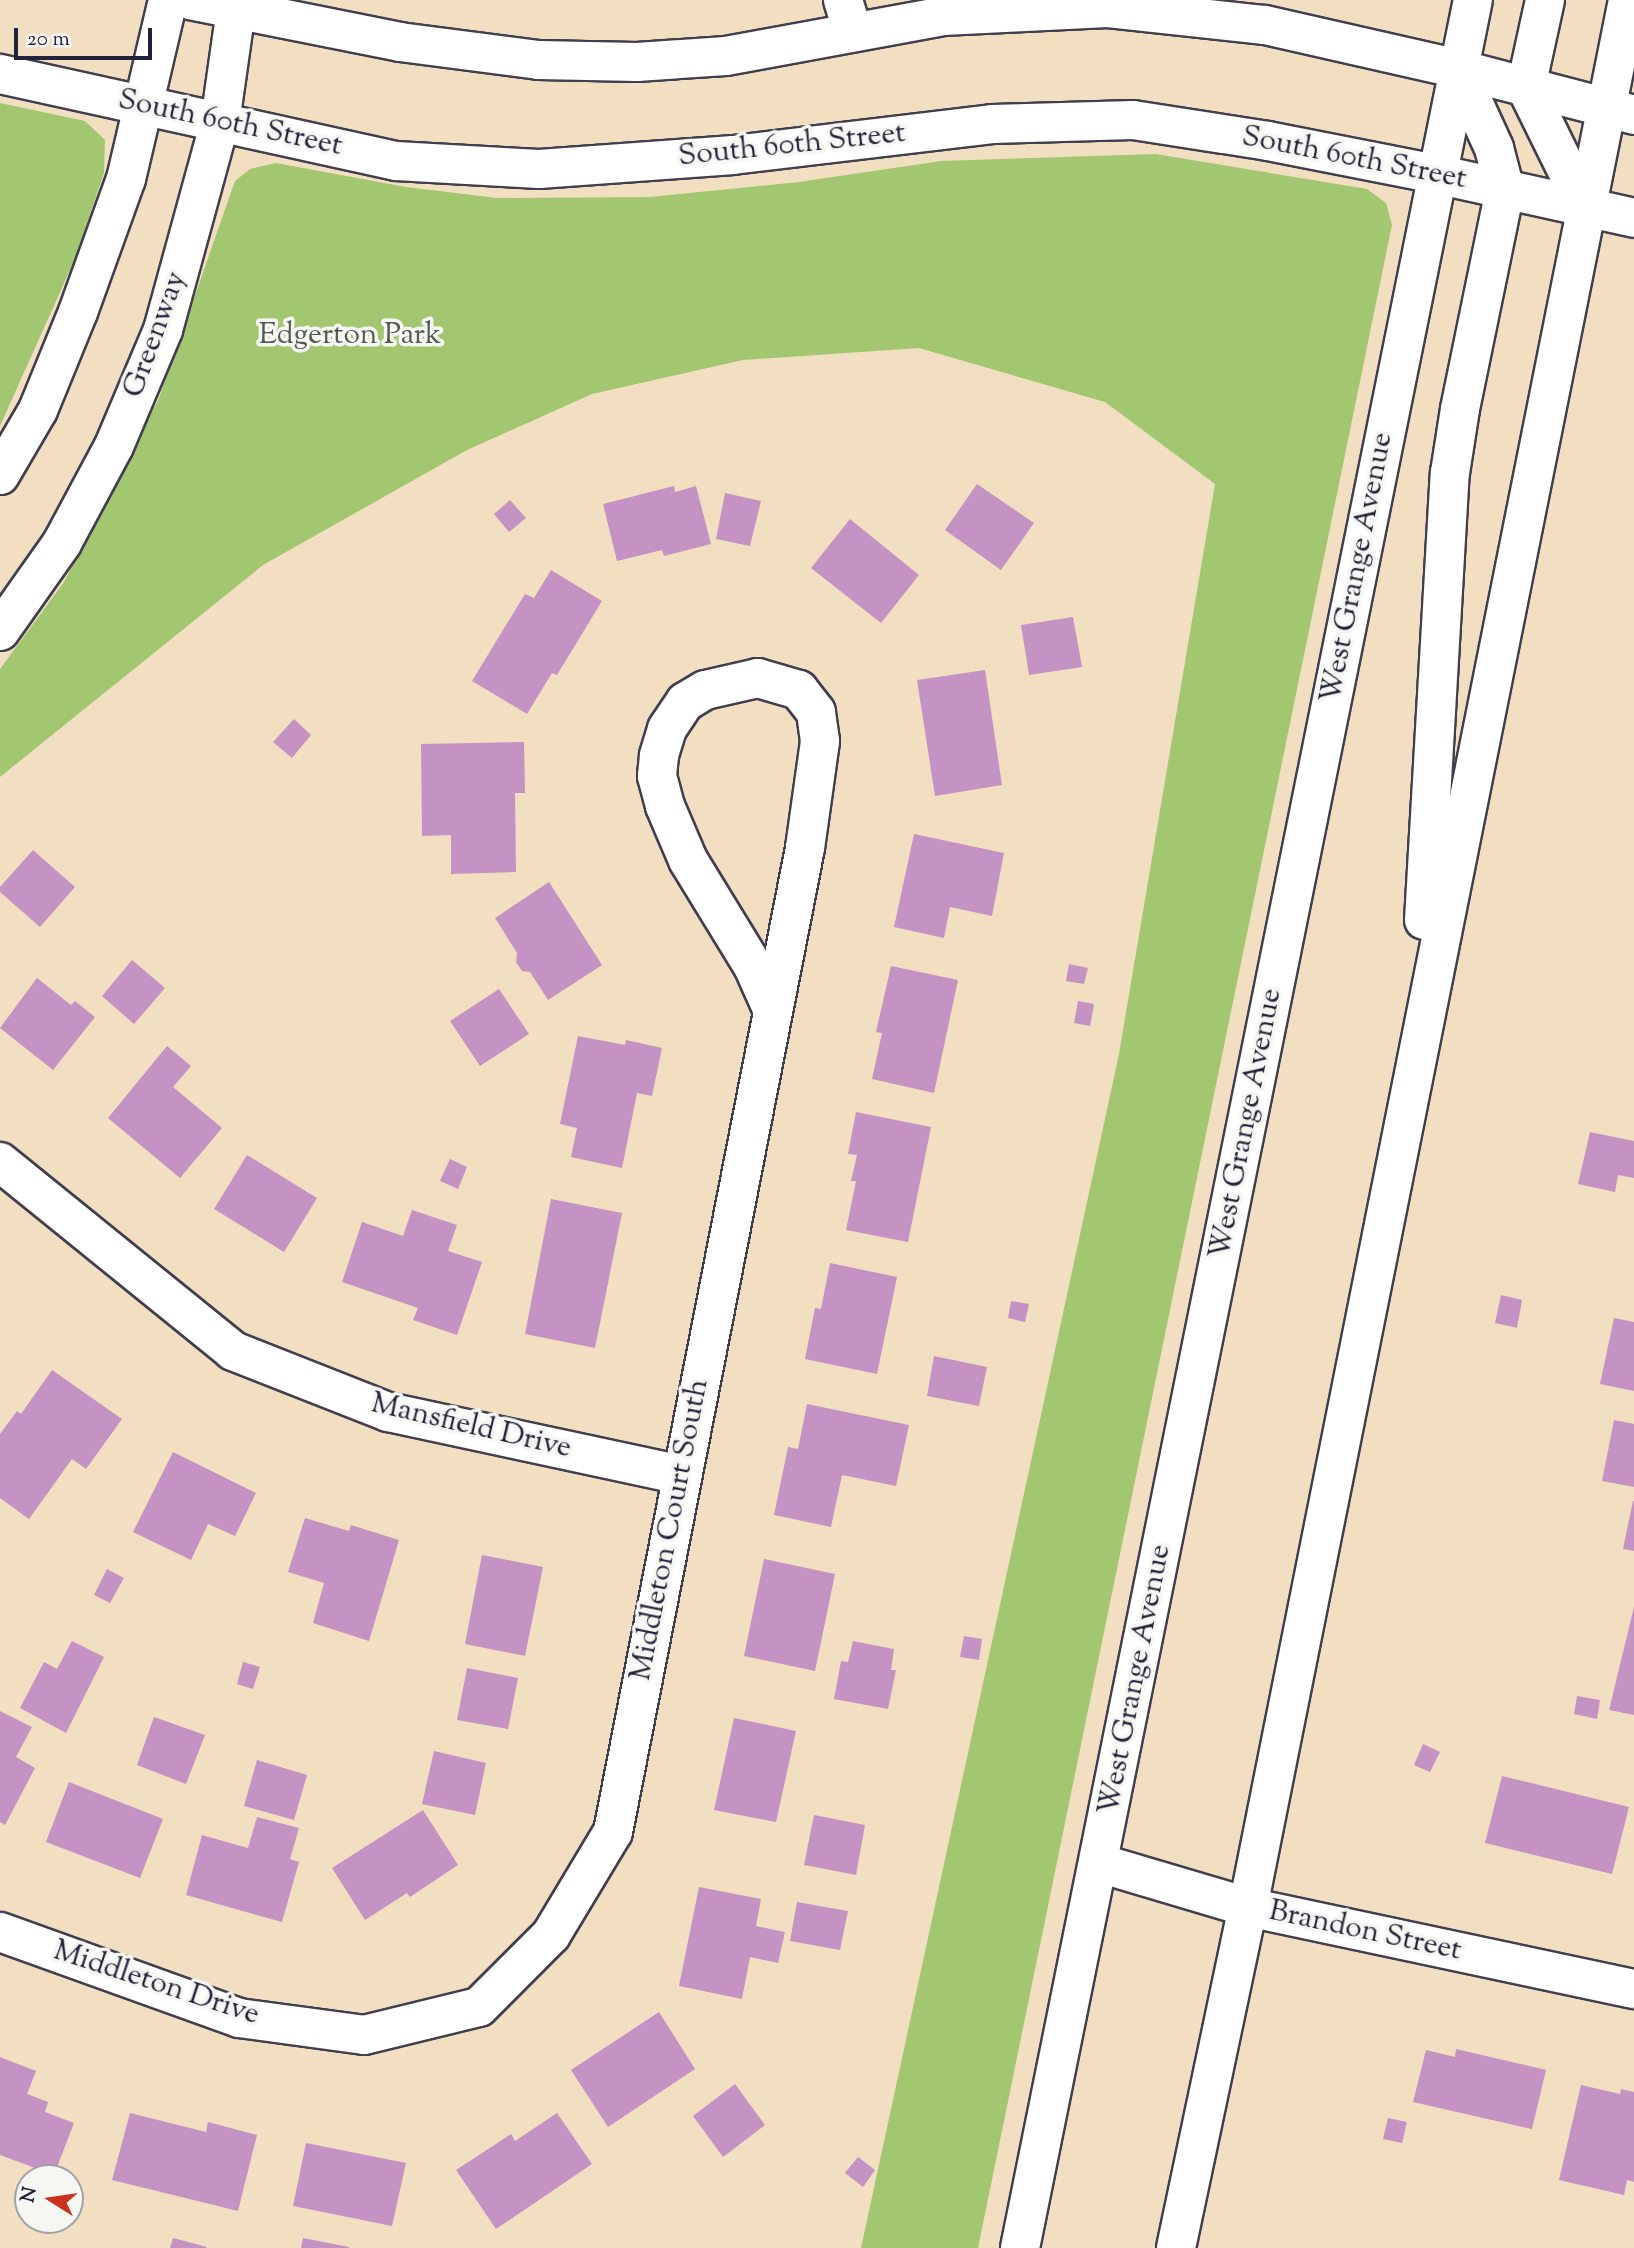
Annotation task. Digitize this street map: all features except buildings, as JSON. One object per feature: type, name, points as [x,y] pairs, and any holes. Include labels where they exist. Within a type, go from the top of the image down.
[{"type":"street","points":[[0,475],[38,410],[78,312],[126,179],[168,0]]},
{"type":"street","points":[[190,0],[234,5],[400,42],[539,60],[637,62],[726,56],[848,16],[943,16],[1108,8],[1265,25],[1458,69],[1619,111]]},
{"type":"street","name":"West Grange Avenue","points":[[1020,2248],[1473,0]]},
{"type":"street","points":[[1545,0],[1526,87],[1585,207]]},
{"type":"street","points":[[1177,2248],[1248,1907],[1585,207],[1619,111],[1628,0]]},
{"type":"street","name":"Greenway","points":[[0,631],[61,543],[114,446],[163,330],[220,122],[234,5]]},
{"type":"street","points":[[1416,1058],[1450,473],[1460,409],[1505,190],[1494,148],[1458,69]]},
{"type":"street","name":"South 60th Street","points":[[0,74],[397,161],[539,169],[733,155],[992,124],[1133,120],[1268,141],[1436,174],[1634,218]]},
{"type":"street","name":"Middleton Court South","points":[[479,2007],[551,1935],[614,1832],[681,1475],[773,1011],[805,848],[820,741],[816,712],[799,690],[758,678],[705,690],[685,702],[667,729],[659,756],[657,776],[664,806],[688,860],[753,966],[773,1011]]},
{"type":"street","name":"Mansfield Drive","points":[[0,1161],[233,1351],[388,1412],[681,1475]]},
{"type":"street","name":"Brandon Street","points":[[1099,1863],[1248,1907],[1634,1989]]},
{"type":"street","name":"Middleton Drive","points":[[0,1932],[239,2018],[364,2035],[479,2007]]},
{"type":"green space","points":[[0,103],[85,121],[105,140],[104,173],[74,261],[0,426]]},
{"type":"green space","name":"Edgerton Park","points":[[1156,154],[1367,189],[1386,203],[1392,225],[978,2248],[861,2248],[1119,1054],[1215,484],[1105,402],[919,348],[743,360],[592,394],[467,450],[263,565],[0,777],[0,669],[64,582],[159,398],[235,181],[250,169],[276,163],[406,187],[497,198],[649,197],[799,182],[941,161]]}]
